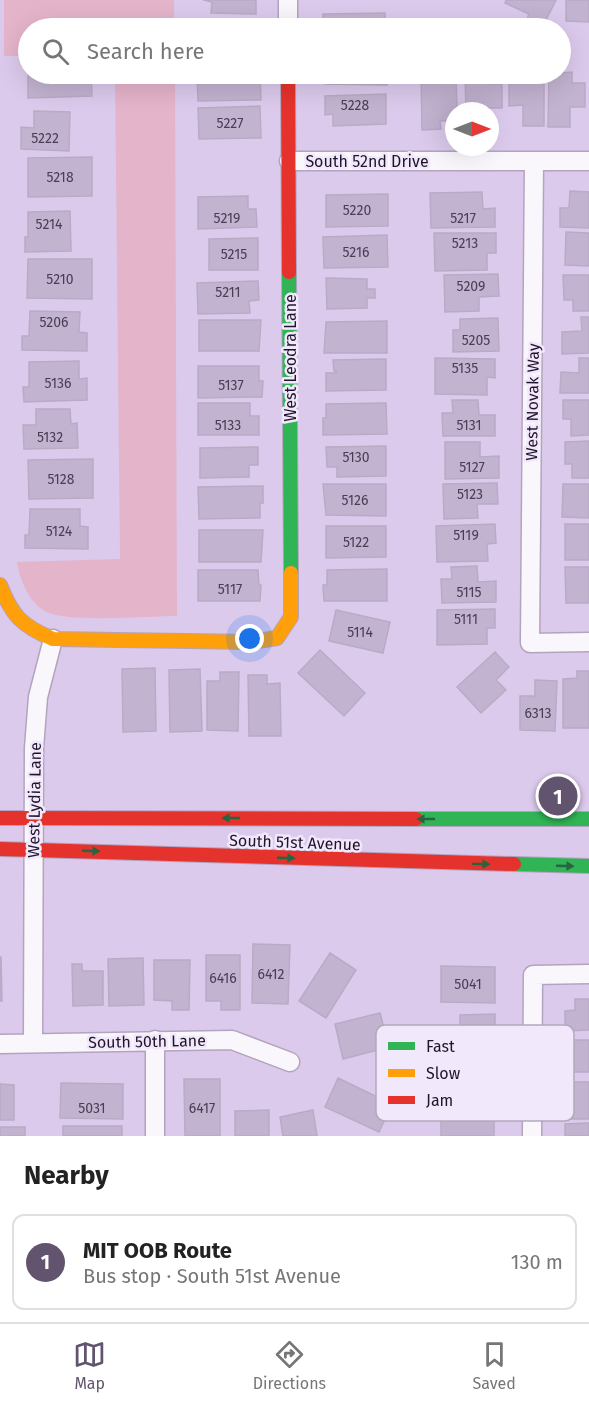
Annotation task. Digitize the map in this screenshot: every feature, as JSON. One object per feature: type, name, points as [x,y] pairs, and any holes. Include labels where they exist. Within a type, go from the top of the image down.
[{"type":"main road","name":"West Leodra Lane","points":[[53,639],[251,642],[277,638],[291,617],[288,84]]},
{"type":"main road","points":[[0,585],[10,610],[27,629],[53,639]]},
{"type":"main road","name":"South 51st Avenue","points":[[0,818],[589,819]]},
{"type":"main road","name":"South 51st Avenue","points":[[0,849],[33,848],[355,861],[589,866]]},
{"type":"street","points":[[288,0],[288,18]]},
{"type":"street","name":"South 52nd Drive","points":[[289,161],[589,161]]},
{"type":"street","name":"West Novak Way","points":[[534,161],[530,643],[589,642]]},
{"type":"street","name":"West Lydia Lane","points":[[33,1042],[34,748],[38,697],[53,639]]},
{"type":"street","points":[[533,1025],[533,975],[589,974]]},
{"type":"street","points":[[155,1040],[155,1136]]},
{"type":"street","name":"South 50th Lane","points":[[0,1044],[232,1040],[290,1062]]},
{"type":"street","points":[[532,1121],[532,1136]]},
{"type":"shaded area","points":[[4,0],[174,0],[174,18],[18,18],[18,56],[4,56]]},
{"type":"shaded area","points":[[115,84],[175,84],[177,616],[91,618],[47,612],[35,603],[26,591],[17,562],[120,559]]},
{"type":"building","points":[[203,0],[256,0],[256,14],[211,13],[212,2]]},
{"type":"building","points":[[506,0],[556,0],[547,18],[527,18],[529,14],[505,3]]},
{"type":"building","points":[[566,0],[589,0],[589,22],[571,21],[571,18],[566,18]]},
{"type":"building","points":[[385,13],[385,18],[323,18],[323,14]]},
{"type":"building","points":[[571,72],[572,83],[585,83],[585,107],[570,107],[570,127],[548,127],[549,84],[571,84]]},
{"type":"building","points":[[28,84],[91,84],[92,96],[28,98]]},
{"type":"building","points":[[197,84],[260,84],[261,100],[198,101]]},
{"type":"building","points":[[325,84],[387,84],[387,85]]},
{"type":"building","points":[[421,84],[456,84],[457,102],[445,102],[445,121],[440,121],[441,129],[422,130]]},
{"type":"building","points":[[465,84],[502,84],[502,108],[499,108],[499,102],[466,102]]},
{"type":"building","points":[[509,84],[544,84],[544,126],[523,126],[523,105],[509,106]]},
{"type":"building","points":[[386,94],[386,124],[333,126],[333,114],[325,115],[325,96]]},
{"type":"building","points":[[260,106],[261,138],[199,139],[198,108]]},
{"type":"building","points":[[34,111],[70,112],[69,151],[21,149],[21,127],[34,128]]},
{"type":"building","points":[[92,157],[92,196],[28,197],[28,158]]},
{"type":"building","points":[[570,191],[589,192],[589,228],[560,227],[560,208],[569,208]]},
{"type":"building","points":[[482,192],[483,209],[495,208],[495,227],[431,228],[430,193]]},
{"type":"building","points":[[388,194],[388,226],[326,227],[326,195]]},
{"type":"building","points":[[248,196],[248,209],[256,209],[257,227],[198,229],[198,197]]},
{"type":"building","points":[[70,211],[71,251],[25,252],[25,237],[28,237],[28,212]]},
{"type":"building","points":[[566,232],[589,233],[589,266],[565,265]]},
{"type":"building","points":[[434,233],[496,233],[496,253],[487,253],[487,270],[435,271]]},
{"type":"building","points":[[387,235],[388,267],[324,268],[323,237]]},
{"type":"building","points":[[258,238],[258,270],[209,270],[209,239]]},
{"type":"building","points":[[28,259],[92,259],[92,299],[27,298]]},
{"type":"building","points":[[498,274],[499,296],[479,297],[479,311],[445,312],[444,275]]},
{"type":"building","points":[[563,275],[589,275],[589,311],[573,311],[573,300],[564,300]]},
{"type":"building","points":[[326,278],[367,279],[367,289],[375,289],[375,298],[367,298],[367,308],[327,309]]},
{"type":"building","points":[[258,281],[259,300],[249,301],[250,313],[198,314],[197,283]]},
{"type":"building","points":[[30,311],[80,312],[79,332],[87,333],[87,351],[22,350],[22,336],[29,336]]},
{"type":"building","points":[[581,317],[589,317],[589,353],[562,354],[562,332],[582,331]]},
{"type":"building","points":[[498,318],[499,351],[453,352],[453,330],[460,330],[460,319]]},
{"type":"building","points":[[199,320],[261,320],[259,351],[199,351]]},
{"type":"building","points":[[387,321],[387,353],[324,353],[326,322]]},
{"type":"building","points":[[435,358],[495,359],[495,378],[487,377],[487,395],[435,394]]},
{"type":"building","points":[[579,358],[589,358],[589,393],[560,393],[561,372],[579,373]]},
{"type":"building","points":[[386,359],[386,390],[326,391],[326,373],[336,373],[333,360]]},
{"type":"building","points":[[79,361],[79,379],[87,378],[87,400],[24,402],[23,387],[29,387],[29,362]]},
{"type":"building","points":[[198,366],[259,366],[259,381],[263,381],[262,397],[198,398]]},
{"type":"building","points":[[452,400],[478,400],[479,415],[495,415],[495,436],[443,436],[442,413],[453,413]]},
{"type":"building","points":[[563,400],[589,400],[589,435],[571,436],[571,419],[563,419]]},
{"type":"building","points":[[198,403],[250,403],[250,416],[259,416],[259,435],[198,435]]},
{"type":"building","points":[[386,403],[387,434],[323,435],[326,404]]},
{"type":"building","points":[[36,409],[70,409],[71,424],[77,423],[78,448],[24,449],[23,425],[36,425]]},
{"type":"building","points":[[589,441],[589,478],[572,478],[572,464],[565,464],[565,442]]},
{"type":"building","points":[[445,442],[480,442],[480,457],[499,456],[499,478],[445,479]]},
{"type":"building","points":[[386,446],[386,476],[337,477],[337,467],[327,467],[326,447]]},
{"type":"building","points":[[258,447],[258,465],[249,465],[249,477],[200,478],[200,448]]},
{"type":"building","points":[[93,459],[93,498],[29,499],[28,460]]},
{"type":"building","points":[[497,483],[498,504],[477,504],[478,518],[444,519],[443,484]]},
{"type":"building","points":[[323,484],[386,484],[386,516],[326,515]]},
{"type":"building","points":[[563,484],[589,484],[589,518],[562,517]]},
{"type":"building","points":[[263,486],[260,518],[199,519],[198,487]]},
{"type":"building","points":[[30,509],[80,509],[80,526],[88,527],[88,549],[25,548],[25,535],[29,535]]},
{"type":"building","points":[[495,524],[496,543],[487,544],[488,561],[437,562],[436,526]]},
{"type":"building","points":[[565,524],[589,524],[589,560],[565,560]]},
{"type":"building","points":[[326,526],[386,526],[386,557],[326,558]]},
{"type":"building","points":[[199,530],[263,530],[261,562],[199,562]]},
{"type":"building","points":[[477,566],[478,582],[496,581],[496,602],[442,603],[441,579],[452,579],[451,567]]},
{"type":"building","points":[[565,567],[589,567],[589,603],[566,603]]},
{"type":"building","points":[[387,569],[387,601],[324,601],[323,585],[327,585],[327,570]]},
{"type":"building","points":[[198,570],[258,570],[259,585],[261,585],[260,601],[198,601]]},
{"type":"building","points":[[495,609],[495,628],[487,628],[487,644],[437,645],[437,610]]},
{"type":"building","points":[[336,610],[390,622],[383,653],[329,641]]},
{"type":"building","points":[[320,650],[365,693],[344,716],[298,673]]},
{"type":"building","points":[[495,652],[509,667],[496,680],[506,690],[481,713],[457,687]]},
{"type":"building","points":[[155,668],[156,731],[123,732],[122,669]]},
{"type":"building","points":[[200,669],[202,731],[170,732],[169,670]]},
{"type":"building","points":[[577,671],[589,671],[589,728],[563,728],[563,679],[577,678]]},
{"type":"building","points":[[220,672],[239,672],[238,731],[207,730],[207,681],[220,681]]},
{"type":"building","points":[[248,675],[267,675],[267,684],[280,683],[281,736],[249,736]]},
{"type":"building","points":[[535,680],[557,681],[555,731],[520,730],[520,696],[535,696]]},
{"type":"building","points":[[253,944],[290,945],[288,1004],[252,1003]]},
{"type":"building","points":[[330,953],[356,970],[326,1018],[299,1001]]},
{"type":"building","points":[[206,955],[240,955],[240,1010],[221,1010],[221,1001],[206,1001]]},
{"type":"building","points":[[1,957],[2,1001],[0,1001]]},
{"type":"building","points":[[143,958],[144,1005],[109,1006],[108,959]]},
{"type":"building","points":[[154,960],[190,960],[189,1010],[172,1010],[172,1001],[154,1000]]},
{"type":"building","points":[[72,964],[82,964],[82,971],[103,971],[103,1005],[73,1006]]},
{"type":"building","points":[[441,966],[495,967],[495,1003],[441,1002]]},
{"type":"building","points":[[575,999],[589,999],[589,1030],[574,1031],[574,1025],[565,1025],[565,1011],[575,1010]]},
{"type":"building","points":[[380,1013],[383,1025],[376,1025],[376,1050],[343,1059],[335,1024]]},
{"type":"building","points":[[495,1014],[495,1025],[460,1025],[460,1015]]},
{"type":"building","points":[[574,1040],[589,1040],[589,1072],[574,1072]]},
{"type":"building","points":[[338,1078],[376,1096],[376,1121],[384,1121],[379,1132],[325,1107]]},
{"type":"building","points":[[184,1079],[220,1079],[220,1136],[185,1136]]},
{"type":"building","points":[[574,1082],[589,1082],[589,1119],[574,1119]]},
{"type":"building","points":[[61,1083],[123,1084],[123,1119],[60,1118]]},
{"type":"building","points":[[0,1084],[14,1085],[14,1120],[0,1120]]},
{"type":"building","points":[[269,1110],[269,1136],[235,1136],[235,1111]]},
{"type":"building","points":[[313,1110],[317,1136],[283,1136],[280,1117]]},
{"type":"building","points":[[441,1121],[494,1121],[494,1136],[441,1136]]},
{"type":"building","points":[[589,1123],[589,1136],[565,1136],[565,1124]]},
{"type":"building","points":[[63,1126],[122,1126],[122,1136],[63,1136]]},
{"type":"building","points":[[0,1127],[25,1127],[25,1136],[0,1136]]},
{"type":"traffic: fast","points":[[289,272],[291,573]]},
{"type":"traffic: fast","points":[[416,819],[589,819]]},
{"type":"traffic: fast","points":[[514,864],[589,866]]},
{"type":"traffic: slow","points":[[0,585],[9,605],[19,619],[53,639],[251,642],[277,638],[291,617],[291,573]]},
{"type":"traffic: jam","points":[[288,84],[289,272]]},
{"type":"traffic: jam","points":[[0,818],[416,819]]},
{"type":"traffic: jam","points":[[0,849],[514,864]]},
{"type":"place","name":"MIT OOB Route","points":[[558,796]]}]
